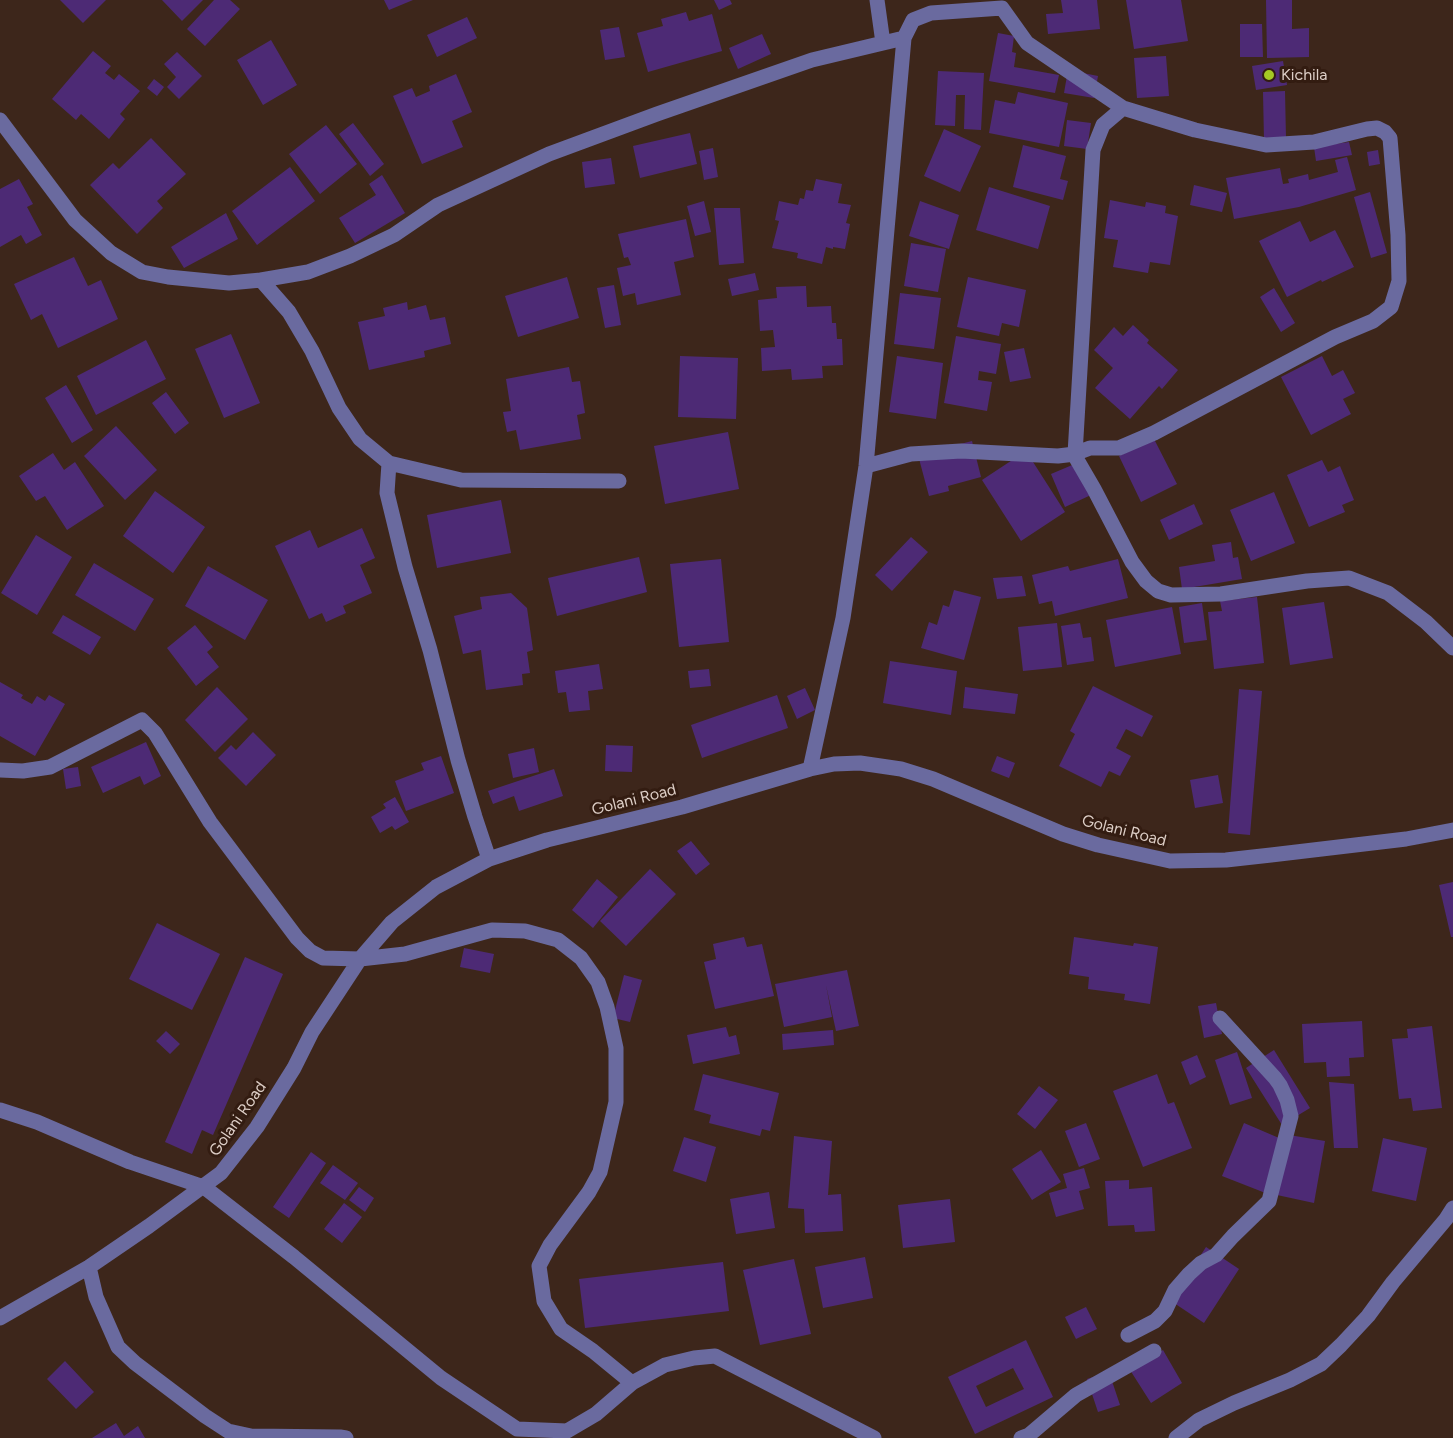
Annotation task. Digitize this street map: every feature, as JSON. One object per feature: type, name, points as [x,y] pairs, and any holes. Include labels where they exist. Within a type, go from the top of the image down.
[{"type":"street","points":[[877,0],[883,44]]},
{"type":"street","points":[[810,769],[843,618],[866,466],[904,38],[913,20],[931,13],[1008,4],[1027,43],[1123,108],[1195,130],[1266,145],[1314,142],[1377,128],[1390,138],[1398,235],[1399,281],[1391,307],[1373,321],[1335,337],[1154,433],[1119,448],[1090,448],[1076,454],[1058,456],[961,452],[911,454],[866,466]]},
{"type":"street","points":[[0,120],[75,220],[111,252],[142,272],[229,283],[308,272],[350,256],[394,235],[438,206],[549,154],[812,60],[904,38]]},
{"type":"street","points":[[1123,108],[1103,125],[1093,150],[1076,454],[1077,461],[1132,562],[1146,581],[1158,591],[1171,595],[1221,594],[1307,581],[1349,578],[1388,593],[1426,622],[1453,648]]},
{"type":"street","points":[[261,280],[289,312],[312,351],[339,408],[360,439],[389,463],[461,480],[619,481]]},
{"type":"street","points":[[389,463],[387,493],[405,567],[430,650],[474,818],[489,859]]},
{"type":"street","points":[[0,770],[23,771],[50,767],[142,720],[155,733],[210,822],[297,938],[310,951],[323,958],[360,959],[405,954],[492,930],[525,931],[558,940],[581,958],[597,982],[607,1007],[616,1048],[616,1102],[600,1172],[589,1192],[550,1245],[539,1266],[544,1301],[561,1329],[593,1351],[632,1383]]},
{"type":"street","name":"Golani Road","points":[[0,1318],[89,1267],[221,1173],[257,1127],[294,1068],[312,1032],[360,959],[392,922],[436,886],[489,859],[547,840],[682,807],[810,769],[834,764],[860,763],[901,769],[933,779],[1064,834],[1098,845],[1170,861],[1226,860],[1406,839],[1453,830]]},
{"type":"street","points":[[1128,1335],[1155,1321],[1165,1311],[1175,1290],[1189,1274],[1201,1263],[1216,1255],[1269,1201],[1291,1116],[1287,1100],[1275,1078],[1220,1018]]},
{"type":"street","points":[[0,1110],[37,1122],[130,1162],[204,1186],[441,1378],[517,1429],[567,1431],[596,1414],[632,1383],[665,1365],[715,1356],[874,1438]]},
{"type":"street","points":[[1176,1438],[1200,1420],[1234,1402],[1290,1380],[1320,1364],[1368,1316],[1453,1208]]},
{"type":"street","points":[[89,1267],[96,1297],[118,1347],[135,1363],[228,1431],[251,1436],[346,1438]]},
{"type":"street","points":[[1021,1438],[1029,1435],[1076,1395],[1154,1352]]},
{"type":"building","points":[[60,0],[106,0],[83,23]]},
{"type":"building","points":[[162,0],[203,0],[182,21]]},
{"type":"building","points":[[214,0],[230,0],[240,9],[205,46],[187,29]]},
{"type":"building","points":[[384,0],[413,0],[389,10]]},
{"type":"building","points":[[714,0],[730,0],[732,4],[719,10]]},
{"type":"building","points":[[1061,0],[1097,0],[1100,29],[1048,34],[1046,14],[1063,13]]},
{"type":"building","points":[[1126,0],[1181,0],[1188,41],[1134,49]]},
{"type":"building","points":[[1266,0],[1292,0],[1292,29],[1309,28],[1309,57],[1267,58]]},
{"type":"building","points":[[686,12],[689,21],[712,14],[722,51],[648,72],[637,33],[663,26],[661,19]]},
{"type":"building","points":[[467,17],[477,38],[437,57],[427,35]]},
{"type":"building","points":[[1240,24],[1262,24],[1263,57],[1240,57]]},
{"type":"building","points":[[619,27],[625,57],[605,60],[600,30]]},
{"type":"building","points":[[998,33],[1014,36],[1012,52],[1016,53],[1014,67],[1059,75],[1055,93],[989,81]]},
{"type":"building","points":[[762,34],[771,54],[738,69],[729,48]]},
{"type":"building","points":[[271,40],[297,85],[263,105],[237,60]]},
{"type":"building","points":[[93,51],[111,66],[105,73],[114,80],[119,74],[140,91],[120,114],[125,119],[109,139],[81,114],[76,120],[52,99]]},
{"type":"building","points":[[177,52],[202,76],[179,99],[167,87],[176,77],[164,64]]},
{"type":"building","points":[[1166,56],[1169,96],[1137,98],[1134,58]]},
{"type":"building","name":"Kichila","points":[[1283,61],[1287,85],[1256,90],[1252,66]]},
{"type":"building","points":[[1068,70],[1098,76],[1094,98],[1064,93]]},
{"type":"building","points":[[938,71],[984,73],[981,130],[964,129],[965,95],[956,95],[955,126],[935,125]]},
{"type":"building","points":[[456,74],[472,112],[452,121],[463,147],[422,164],[393,96],[412,88],[416,97],[430,91],[429,86]]},
{"type":"building","points":[[154,79],[164,87],[157,96],[147,88]]},
{"type":"building","points":[[1285,91],[1286,139],[1264,140],[1263,92]]},
{"type":"building","points":[[1018,92],[1068,103],[1059,147],[989,133],[995,100],[1015,104]]},
{"type":"building","points":[[1067,120],[1091,123],[1087,149],[1064,146]]},
{"type":"building","points":[[353,123],[384,164],[370,176],[339,134]]},
{"type":"building","points":[[326,125],[357,164],[320,194],[289,154]]},
{"type":"building","points":[[944,129],[981,146],[960,192],[924,176]]},
{"type":"building","points":[[690,133],[697,164],[640,178],[633,146]]},
{"type":"building","points":[[151,138],[186,174],[157,201],[163,208],[137,234],[90,185],[113,163],[119,169]]},
{"type":"building","points":[[1349,142],[1352,155],[1316,161],[1314,147]]},
{"type":"building","points":[[1023,145],[1066,156],[1060,179],[1068,181],[1063,200],[1013,187]]},
{"type":"building","points":[[713,148],[718,177],[704,180],[699,151]]},
{"type":"building","points":[[1378,150],[1380,164],[1369,166],[1367,152]]},
{"type":"building","points":[[1347,157],[1356,190],[1299,207],[1234,219],[1226,178],[1280,168],[1283,184],[1289,183],[1288,179],[1308,174],[1309,180],[1338,172],[1335,160]]},
{"type":"building","points":[[611,158],[615,184],[585,188],[582,162]]},
{"type":"building","points":[[290,167],[315,201],[257,245],[232,211]]},
{"type":"building","points":[[382,175],[405,213],[355,243],[339,218],[376,195],[369,184]]},
{"type":"building","points":[[19,179],[33,204],[27,207],[42,235],[26,244],[21,235],[0,247],[0,189]]},
{"type":"building","points":[[816,179],[842,184],[838,203],[851,205],[846,223],[850,224],[845,249],[826,247],[822,264],[797,258],[798,253],[772,248],[779,221],[775,220],[779,201],[798,205],[800,198],[804,199],[806,190],[813,191]]},
{"type":"building","points":[[1194,185],[1227,193],[1222,212],[1190,205]]},
{"type":"building","points":[[989,187],[1050,206],[1038,249],[976,230]]},
{"type":"building","points":[[1370,192],[1387,253],[1371,258],[1354,197]]},
{"type":"building","points":[[1110,200],[1145,207],[1146,202],[1166,206],[1165,213],[1178,216],[1170,265],[1150,262],[1148,273],[1113,267],[1118,240],[1104,238]]},
{"type":"building","points":[[704,201],[711,232],[695,236],[687,206]]},
{"type":"building","points":[[920,201],[959,215],[949,249],[909,236]]},
{"type":"building","points":[[714,208],[740,208],[744,263],[719,265]]},
{"type":"building","points":[[226,213],[238,239],[184,268],[171,247]]},
{"type":"building","points":[[686,219],[694,257],[674,262],[681,295],[637,305],[635,293],[623,296],[617,268],[631,265],[628,257],[624,258],[618,234]]},
{"type":"building","points":[[1300,221],[1310,242],[1335,230],[1354,267],[1287,297],[1259,241]]},
{"type":"building","points":[[911,243],[946,249],[938,292],[904,286]]},
{"type":"building","points":[[74,257],[88,286],[101,280],[118,319],[58,348],[42,314],[31,320],[14,284]]},
{"type":"building","points":[[755,273],[759,290],[732,296],[728,279]]},
{"type":"building","points":[[567,277],[579,318],[518,337],[505,296]]},
{"type":"building","points":[[968,277],[1026,290],[1019,327],[1002,323],[999,336],[957,327]]},
{"type":"building","points":[[614,285],[621,325],[605,328],[597,288]]},
{"type":"building","points":[[806,286],[807,307],[831,306],[832,323],[836,323],[837,339],[842,339],[843,365],[822,366],[823,378],[792,380],[791,369],[762,371],[761,348],[775,347],[773,330],[760,331],[758,300],[777,298],[776,287]]},
{"type":"building","points":[[1274,288],[1295,323],[1281,332],[1260,297]]},
{"type":"building","points":[[900,293],[941,298],[934,349],[894,344]]},
{"type":"building","points":[[407,302],[408,310],[426,305],[430,320],[445,317],[451,344],[424,351],[425,357],[369,370],[358,322],[385,316],[383,308]]},
{"type":"building","points":[[1133,325],[1149,340],[1147,343],[1178,370],[1162,389],[1159,386],[1130,419],[1095,388],[1113,368],[1094,350],[1114,327],[1123,336]]},
{"type":"building","points":[[231,334],[260,403],[224,418],[195,349]]},
{"type":"building","points":[[956,336],[1001,344],[996,374],[979,371],[978,380],[992,382],[987,411],[944,403]]},
{"type":"building","points":[[146,340],[166,379],[96,415],[77,376]]},
{"type":"building","points":[[1024,348],[1031,378],[1010,382],[1004,352]]},
{"type":"building","points":[[680,356],[738,358],[736,419],[678,417]]},
{"type":"building","points":[[897,356],[943,363],[936,419],[889,412]]},
{"type":"building","points":[[1322,356],[1332,376],[1343,370],[1355,393],[1343,399],[1351,414],[1311,435],[1281,377]]},
{"type":"building","points":[[569,367],[572,382],[580,381],[585,413],[577,415],[581,439],[520,450],[516,430],[507,432],[503,412],[511,411],[506,379]]},
{"type":"building","points":[[66,385],[93,430],[72,443],[45,398]]},
{"type":"building","points":[[166,392],[189,423],[175,434],[152,403]]},
{"type":"building","points":[[116,426],[157,470],[125,500],[84,456]]},
{"type":"building","points":[[728,432],[739,489],[665,504],[654,446]]},
{"type":"building","points":[[1154,439],[1177,484],[1141,502],[1119,456]]},
{"type":"building","points":[[972,441],[981,477],[948,486],[949,491],[929,496],[918,455]]},
{"type":"building","points":[[1026,451],[1065,512],[1021,541],[982,480]]},
{"type":"building","points":[[53,453],[64,470],[75,462],[104,506],[67,530],[45,496],[36,501],[19,476]]},
{"type":"building","points":[[1322,460],[1328,472],[1340,466],[1354,500],[1342,505],[1345,512],[1309,527],[1287,475]]},
{"type":"building","points":[[1077,463],[1091,495],[1065,507],[1051,474]]},
{"type":"building","points":[[155,491],[205,527],[173,573],[123,536]]},
{"type":"building","points":[[1274,492],[1295,543],[1251,561],[1230,510]]},
{"type":"building","points":[[501,500],[511,553],[437,568],[427,515]]},
{"type":"building","points":[[1194,504],[1203,524],[1169,540],[1160,520]]},
{"type":"building","points":[[362,528],[375,558],[360,565],[372,593],[343,606],[346,613],[326,622],[322,613],[309,619],[275,546],[310,530],[318,548]]},
{"type":"building","points":[[36,535],[72,557],[37,615],[1,593]]},
{"type":"building","points":[[911,537],[928,552],[892,591],[875,575]]},
{"type":"building","points":[[1231,542],[1233,558],[1238,557],[1242,579],[1182,589],[1179,567],[1215,561],[1212,545]]},
{"type":"building","points":[[639,557],[647,592],[557,616],[548,578]]},
{"type":"building","points":[[721,559],[729,642],[679,647],[670,564]]},
{"type":"building","points":[[1118,559],[1128,598],[1055,616],[1052,601],[1039,604],[1032,575],[1068,566],[1070,571]]},
{"type":"building","points":[[94,563],[154,599],[135,631],[75,595]]},
{"type":"building","points":[[208,566],[268,600],[245,640],[185,606]]},
{"type":"building","points":[[1022,576],[1026,596],[997,599],[993,578]]},
{"type":"building","points":[[954,590],[981,597],[964,660],[921,648],[929,622],[937,625],[943,605],[949,607]]},
{"type":"building","points":[[511,593],[527,608],[533,650],[527,652],[530,673],[522,674],[523,685],[486,690],[481,650],[463,654],[454,616],[482,609],[480,597]]},
{"type":"building","points":[[1257,597],[1264,663],[1214,669],[1208,612],[1222,611],[1220,601]]},
{"type":"building","points":[[1324,602],[1333,658],[1290,665],[1282,608]]},
{"type":"building","points":[[1202,603],[1207,640],[1184,643],[1179,607]]},
{"type":"building","points":[[1172,607],[1181,654],[1115,667],[1106,620]]},
{"type":"building","points":[[63,615],[101,637],[90,655],[52,633]]},
{"type":"building","points":[[1057,623],[1062,667],[1023,671],[1018,627]]},
{"type":"building","points":[[1080,623],[1083,638],[1091,637],[1094,661],[1067,665],[1061,626]]},
{"type":"building","points":[[195,625],[213,647],[207,652],[219,667],[196,686],[167,648]]},
{"type":"building","points":[[890,661],[957,671],[951,715],[883,703]]},
{"type":"building","points":[[599,664],[603,689],[588,691],[590,710],[569,712],[566,692],[558,693],[555,671]]},
{"type":"building","points":[[709,669],[711,686],[690,688],[688,671]]},
{"type":"building","points":[[0,682],[23,695],[21,698],[32,704],[37,696],[45,701],[49,695],[65,704],[35,756],[0,736]]},
{"type":"building","points":[[1093,686],[1153,716],[1142,737],[1126,729],[1116,748],[1131,756],[1120,776],[1109,771],[1101,787],[1059,766],[1075,734],[1070,731]]},
{"type":"building","points":[[217,687],[248,719],[215,752],[185,720]]},
{"type":"building","points":[[965,687],[1018,694],[1015,714],[963,708]]},
{"type":"building","points":[[805,688],[815,710],[797,719],[787,696]]},
{"type":"building","points":[[1239,689],[1262,691],[1250,835],[1228,833]]},
{"type":"building","points":[[777,695],[788,728],[702,758],[691,725]]},
{"type":"building","points":[[253,732],[276,755],[246,786],[218,758],[231,745],[236,750]]},
{"type":"building","points":[[146,742],[161,776],[144,785],[140,776],[103,793],[91,767]]},
{"type":"building","points":[[606,745],[633,746],[632,772],[605,771]]},
{"type":"building","points":[[534,748],[539,772],[513,778],[508,754]]},
{"type":"building","points":[[441,756],[454,793],[406,811],[395,781],[424,770],[421,763]]},
{"type":"building","points":[[997,756],[1015,763],[1009,778],[991,771]]},
{"type":"building","points":[[78,767],[81,786],[66,789],[63,769]]},
{"type":"building","points":[[554,769],[563,796],[519,811],[514,796],[493,804],[488,791]]},
{"type":"building","points":[[1218,775],[1223,803],[1195,808],[1190,780]]},
{"type":"building","points":[[395,797],[409,822],[395,830],[392,826],[380,833],[371,817],[386,808],[383,804]]},
{"type":"building","points":[[691,841],[710,864],[696,875],[677,851]]},
{"type":"building","points":[[650,869],[676,894],[626,946],[600,921]]},
{"type":"building","points":[[597,879],[618,897],[593,928],[572,910]]},
{"type":"building","points":[[1453,882],[1453,937],[1451,937],[1439,885]]},
{"type":"building","points":[[157,923],[220,954],[192,1010],[129,979]]},
{"type":"building","points":[[744,937],[747,947],[762,944],[774,996],[715,1009],[704,962],[716,959],[713,944]]},
{"type":"building","points":[[1074,937],[1133,946],[1134,943],[1158,947],[1150,1004],[1124,1000],[1125,994],[1088,989],[1089,977],[1069,974]]},
{"type":"building","points":[[464,948],[494,954],[490,973],[460,967]]},
{"type":"building","points":[[245,957],[283,974],[213,1135],[202,1130],[192,1154],[165,1142]]},
{"type":"building","points":[[847,970],[859,1026],[836,1031],[826,985],[832,1017],[784,1027],[775,984]]},
{"type":"building","points":[[624,975],[642,980],[630,1022],[613,1018]]},
{"type":"building","points":[[1216,1003],[1222,1034],[1204,1038],[1198,1006]]},
{"type":"building","points":[[1362,1021],[1364,1057],[1349,1058],[1350,1076],[1327,1077],[1326,1062],[1304,1063],[1302,1024]]},
{"type":"building","points":[[1432,1026],[1442,1108],[1413,1111],[1411,1098],[1399,1099],[1392,1039],[1408,1038],[1407,1029]]},
{"type":"building","points":[[726,1027],[729,1037],[736,1035],[740,1054],[693,1064],[687,1035]]},
{"type":"building","points":[[833,1030],[834,1045],[783,1050],[782,1034]]},
{"type":"building","points":[[166,1031],[180,1044],[170,1054],[156,1041]]},
{"type":"building","points":[[1274,1050],[1310,1108],[1282,1125],[1246,1068]]},
{"type":"building","points":[[1237,1052],[1252,1098],[1230,1105],[1215,1060]]},
{"type":"building","points":[[1197,1055],[1206,1077],[1190,1085],[1181,1062]]},
{"type":"building","points":[[703,1074],[779,1093],[770,1131],[762,1129],[760,1136],[709,1123],[711,1115],[694,1110]]},
{"type":"building","points":[[1157,1074],[1168,1104],[1174,1102],[1192,1148],[1143,1167],[1113,1091]]},
{"type":"building","points":[[1329,1082],[1354,1084],[1358,1148],[1334,1148]]},
{"type":"building","points":[[1039,1086],[1058,1100],[1035,1129],[1017,1114]]},
{"type":"building","points":[[1086,1123],[1100,1159],[1079,1167],[1065,1131]]},
{"type":"building","points":[[1244,1123],[1279,1138],[1268,1194],[1222,1176]]},
{"type":"building","points":[[1289,1135],[1325,1141],[1314,1203],[1277,1195]]},
{"type":"building","points":[[794,1136],[832,1141],[828,1195],[841,1194],[843,1231],[805,1233],[804,1209],[788,1208]]},
{"type":"building","points":[[684,1137],[716,1147],[706,1182],[673,1171]]},
{"type":"building","points":[[1383,1138],[1427,1148],[1416,1201],[1372,1191]]},
{"type":"building","points":[[1041,1150],[1061,1182],[1032,1200],[1012,1169]]},
{"type":"building","points":[[311,1152],[326,1163],[289,1218],[273,1207]]},
{"type":"building","points":[[333,1165],[358,1183],[345,1200],[320,1183]]},
{"type":"building","points":[[1084,1168],[1090,1188],[1079,1191],[1084,1209],[1056,1217],[1049,1193],[1067,1188],[1063,1174]]},
{"type":"building","points":[[1129,1180],[1129,1189],[1152,1187],[1155,1231],[1135,1232],[1134,1225],[1108,1226],[1105,1181]]},
{"type":"building","points":[[359,1187],[374,1198],[365,1212],[349,1200]]},
{"type":"building","points":[[769,1192],[775,1228],[736,1234],[730,1199]]},
{"type":"building","points":[[950,1199],[955,1242],[903,1248],[898,1205]]},
{"type":"building","points":[[344,1203],[362,1217],[342,1243],[324,1229]]},
{"type":"building","points":[[1206,1247],[1239,1269],[1204,1323],[1171,1301]]},
{"type":"building","points":[[865,1257],[873,1298],[823,1308],[815,1267]]},
{"type":"building","points":[[794,1259],[811,1334],[760,1345],[743,1270]]},
{"type":"building","points":[[723,1262],[729,1311],[585,1328],[579,1279]]},
{"type":"building","points":[[1086,1307],[1097,1329],[1076,1339],[1065,1317]]},
{"type":"building","points":[[1026,1340],[1053,1397],[975,1434],[948,1377]],"holes":[[[1013,1368],[1024,1389],[986,1407],[976,1386]]]},
{"type":"building","points":[[1163,1350],[1182,1383],[1151,1403],[1130,1370]]},
{"type":"building","points":[[65,1361],[94,1392],[76,1409],[47,1379]]},
{"type":"building","points":[[1109,1372],[1120,1405],[1098,1412],[1087,1379]]},
{"type":"building","points":[[116,1423],[124,1436],[138,1426],[145,1438],[92,1438]]},
{"type":"place","name":"Kichila","points":[[1269,75]]}]
